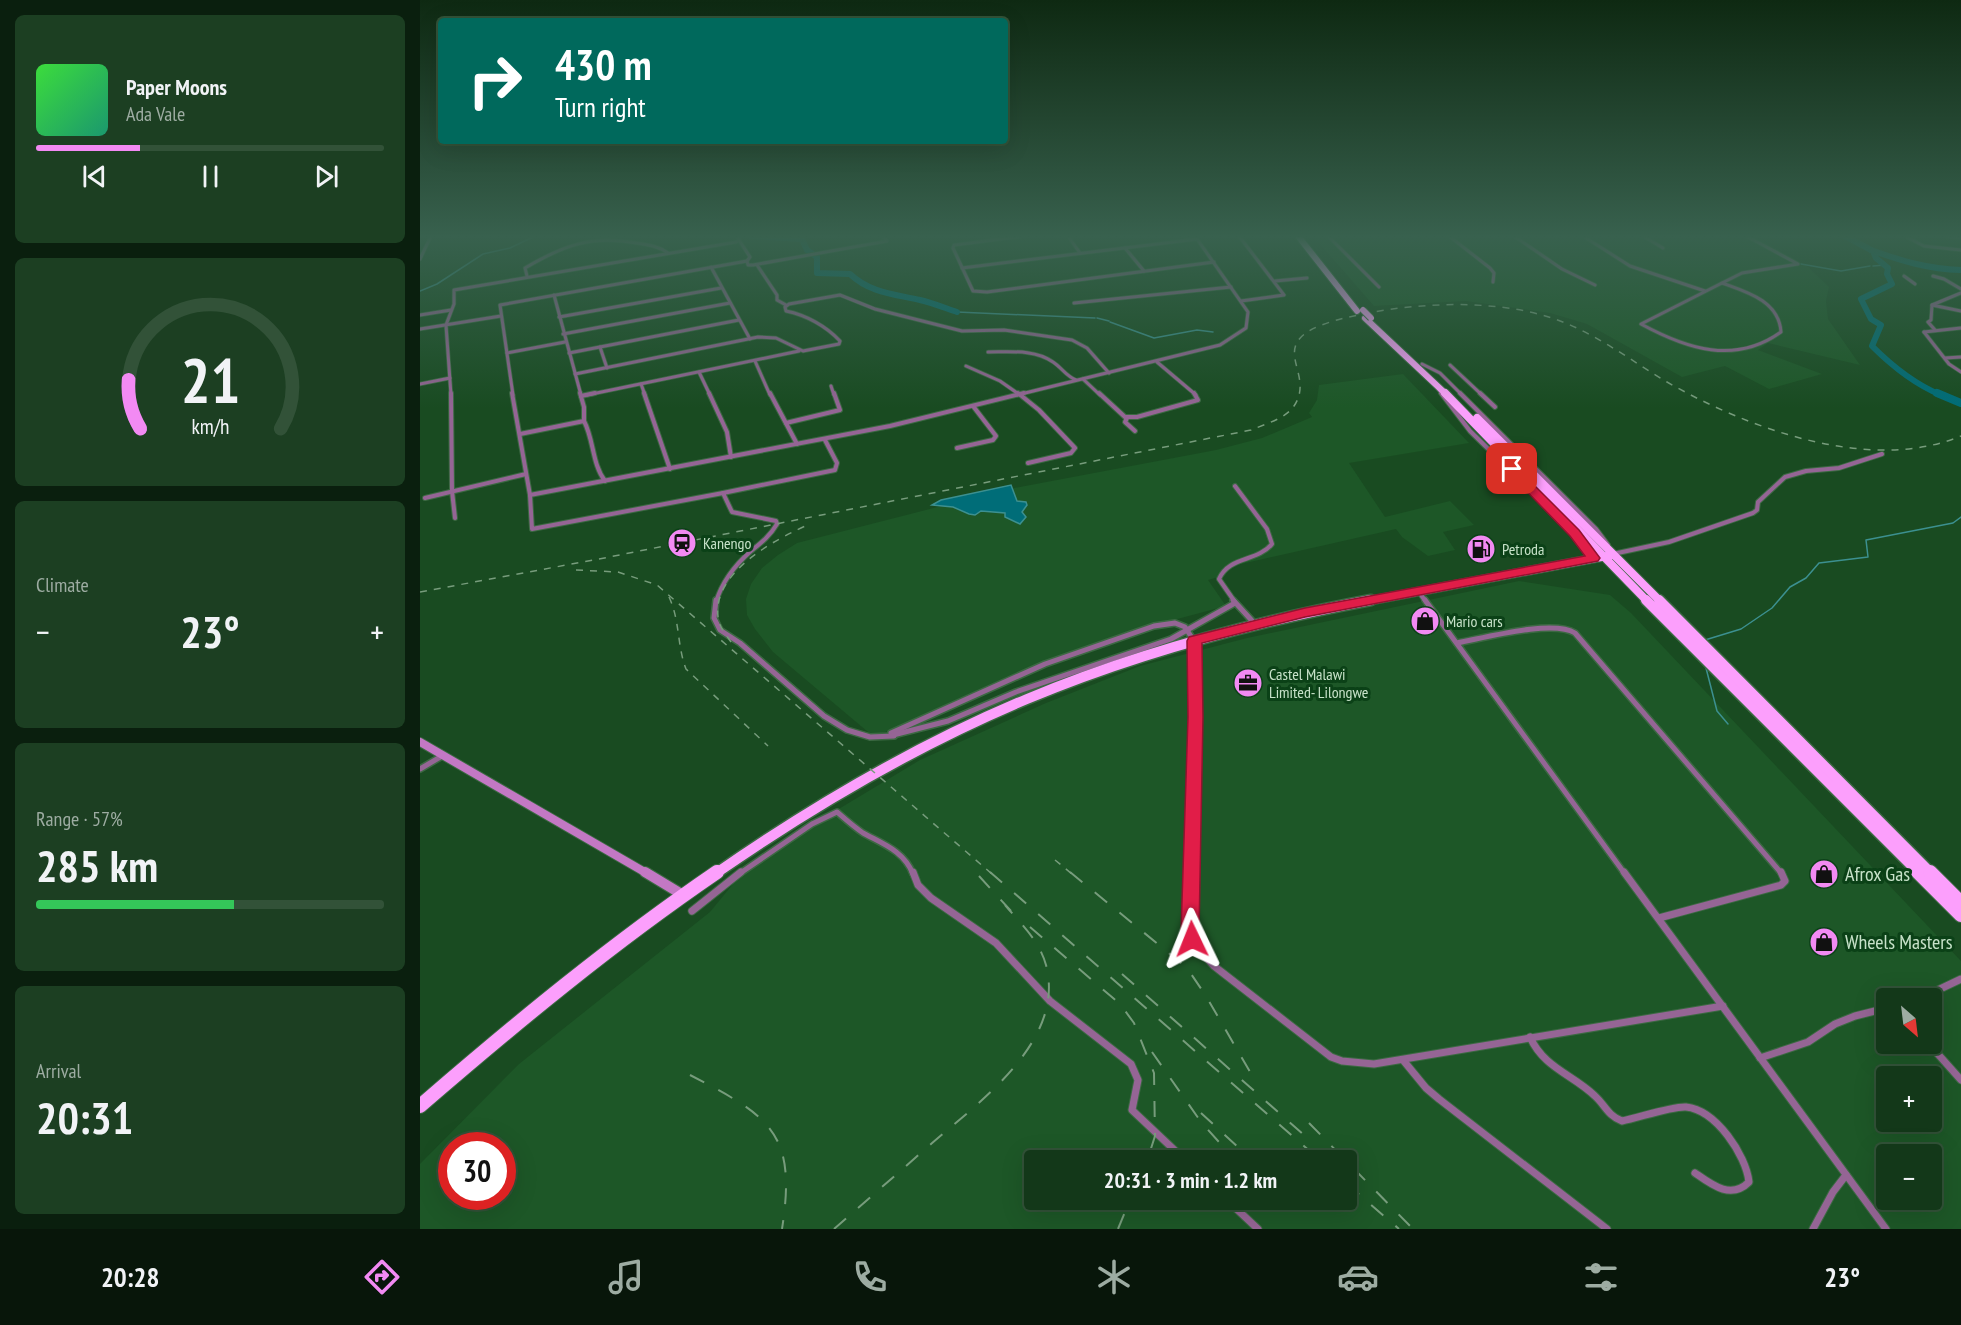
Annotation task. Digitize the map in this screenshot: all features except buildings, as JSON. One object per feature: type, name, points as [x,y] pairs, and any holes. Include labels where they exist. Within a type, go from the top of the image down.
[{"type":"highway","points":[[1347,293],[1364,314],[1607,556],[1961,915]]},
{"type":"highway","points":[[1364,314],[1422,364],[1607,556],[1961,903]]},
{"type":"highway","points":[[420,1106],[537,1005],[682,896],[810,812],[903,759],[1038,689],[1105,669],[1192,636],[1607,556]]},
{"type":"street","points":[[453,293],[454,304],[446,325],[455,518]]},
{"type":"street","points":[[563,293],[504,303],[499,306],[530,495],[532,529],[835,470],[837,463],[825,440]]},
{"type":"street","points":[[559,317],[691,293]]},
{"type":"street","points":[[724,293],[750,339]]},
{"type":"street","points":[[776,293],[777,300],[786,305],[840,295],[874,309],[962,331],[1004,330],[1071,340],[1087,348],[1109,373]]},
{"type":"street","points":[[1074,303],[1168,293]]},
{"type":"street","points":[[530,495],[825,440],[1215,347],[1240,334],[1249,321],[1248,312],[1235,293]]},
{"type":"street","points":[[1241,301],[1282,297],[1284,293]]},
{"type":"street","points":[[1700,293],[1641,324],[1694,346],[1722,352],[1749,350],[1781,332],[1779,319],[1769,304],[1748,293]]},
{"type":"street","points":[[1935,330],[1928,322],[1932,305],[1955,293]]},
{"type":"street","points":[[554,295],[584,407],[584,422],[590,435],[600,474],[605,481]]},
{"type":"street","points":[[563,334],[730,303]]},
{"type":"street","points":[[581,396],[839,344],[840,341],[828,328],[808,321],[800,314],[786,311],[786,305]]},
{"type":"street","points":[[1932,305],[1961,311]]},
{"type":"street","points":[[420,315],[451,310]]},
{"type":"street","points":[[420,329],[501,316]]},
{"type":"street","points":[[569,353],[739,321]]},
{"type":"street","points":[[1961,328],[1924,332],[1945,358],[1961,372]]},
{"type":"street","points":[[575,374],[750,339],[776,338],[799,351]]},
{"type":"street","points":[[507,353],[565,342]]},
{"type":"street","points":[[600,347],[607,368]]},
{"type":"street","points":[[988,352],[1026,353],[1040,356],[1053,362],[1069,378],[1077,380]]},
{"type":"street","points":[[1945,358],[1961,357]]},
{"type":"street","points":[[755,361],[762,379],[797,444]]},
{"type":"street","points":[[1083,379],[1117,412],[1127,418],[1195,402],[1198,399],[1157,362]]},
{"type":"street","points":[[1450,365],[1495,407]]},
{"type":"street","points":[[966,366],[986,373],[1022,394],[1075,448],[1071,453],[1028,463]]},
{"type":"street","points":[[699,372],[727,432],[731,457]]},
{"type":"street","points":[[420,384],[450,378]]},
{"type":"street","points":[[641,384],[670,469]]},
{"type":"street","points":[[786,423],[840,410],[831,386]]},
{"type":"street","points":[[957,448],[993,440],[996,435],[973,405]]},
{"type":"street","points":[[1127,418],[1125,422],[1135,431]]},
{"type":"street","points":[[520,434],[584,422]]},
{"type":"street","points":[[1607,556],[1669,542],[1753,513],[1757,510],[1758,502],[1785,477],[1806,471],[1839,468],[1882,454]]},
{"type":"street","points":[[425,498],[526,474]]},
{"type":"street","points":[[1235,486],[1266,529],[1272,544],[1265,551],[1230,564],[1220,574],[1219,579],[1235,603],[1255,624]]},
{"type":"street","points":[[723,493],[730,511],[770,519],[776,521],[777,524],[772,533],[740,561],[723,585],[715,607],[717,627],[760,658],[834,723],[867,738],[883,739],[948,721],[1038,689]]},
{"type":"street","points":[[1419,592],[1886,1229]]},
{"type":"street","points":[[1235,603],[1217,612],[1192,636],[1196,728],[1190,932],[1195,945],[1214,966],[1331,1057],[1357,1064],[1403,1060],[1723,1006]]},
{"type":"street","points":[[894,736],[891,733],[1045,664],[1154,626],[1175,623],[1192,636]]},
{"type":"street","points":[[1457,643],[1558,626],[1567,627],[1575,633],[1781,872],[1785,880],[1781,885],[1659,918]]},
{"type":"street","points":[[966,700],[974,710]]},
{"type":"street","points":[[420,742],[626,859],[682,896]]},
{"type":"street","points":[[420,769],[442,756]]},
{"type":"street","points":[[692,911],[751,864],[812,824],[837,812],[861,832],[893,848],[910,866],[918,885],[931,898],[996,943],[1050,1000],[1131,1064],[1138,1080],[1132,1110],[1174,1150]]},
{"type":"street","points":[[1942,988],[1961,979]]},
{"type":"street","points":[[1760,1059],[1817,1038],[1835,1024],[1876,1011]]},
{"type":"street","points":[[1530,1037],[1533,1047],[1542,1058],[1564,1076],[1594,1094],[1608,1115],[1615,1119],[1622,1121],[1685,1107],[1694,1108],[1703,1113],[1723,1131],[1748,1166],[1750,1174],[1745,1188],[1725,1191],[1695,1173]]},
{"type":"street","points":[[1938,1054],[1961,1080]]},
{"type":"street","points":[[1403,1060],[1426,1088],[1439,1099],[1607,1229]]},
{"type":"street","points":[[1813,1229],[1833,1192],[1846,1175]]},
{"type":"street","points":[[1238,1210],[1258,1229]]},
{"type":"shaded area","points":[[1363,293],[1828,293],[1828,319],[1860,365],[1768,343],[1758,350],[1822,374],[1769,389],[1725,366],[1682,377],[1587,324],[1550,313],[1466,301],[1374,306]]},
{"type":"shaded area","points":[[1403,374],[1469,443],[1349,463],[1385,517],[1450,501],[1474,525],[1443,532],[1455,550],[1428,556],[1402,537],[1396,529],[1232,566],[1225,575],[1208,580],[1226,606],[1151,626],[1023,670],[874,737],[773,652],[747,615],[746,599],[751,584],[762,568],[797,543],[1004,490],[1216,450],[1262,438],[1312,417],[1309,413],[1317,400],[1319,385]]},
{"type":"shaded area","points":[[1519,581],[1610,595],[1631,613],[1961,961],[1961,1229],[420,1229],[420,1164],[438,1146],[438,1210],[516,1210],[516,1132],[452,1132],[519,1064],[710,912],[751,862],[920,760],[1046,703],[1140,666],[1247,638]]},
{"type":"water","points":[[1011,485],[1017,501],[1026,502],[1027,505],[1022,512],[1026,517],[1020,524],[1005,517],[1005,513],[981,511],[975,515],[953,507],[932,505],[941,500]]},
{"type":"waterway","points":[[890,293],[925,301],[957,312]]},
{"type":"waterway","points":[[1873,293],[1861,299],[1871,319],[1881,325],[1872,346],[1904,374],[1941,395]]},
{"type":"waterway","points":[[957,312],[1095,318]]},
{"type":"waterway","points":[[1097,318],[1109,321]]},
{"type":"waterway","points":[[1110,322],[1154,338],[1197,330],[1213,332]]},
{"type":"waterway","points":[[1937,393],[1961,403]]},
{"type":"waterway","points":[[1705,640],[1741,629],[1772,608],[1790,587],[1806,578],[1819,563],[1868,557],[1866,540],[1953,523],[1961,517]]},
{"type":"waterway","points":[[1706,668],[1717,711],[1728,724]]},
{"type":"railway","points":[[420,592],[599,559],[1251,430],[1280,418],[1294,406],[1299,393],[1300,381],[1295,348],[1300,338],[1313,329],[1337,320],[1416,306],[1500,307],[1552,318],[1597,339],[1699,399],[1771,429],[1810,440],[1849,448],[1888,450],[1926,446],[1961,436]]},
{"type":"railway","points":[[731,642],[719,622],[718,605],[723,589],[733,574],[763,549],[810,524]]},
{"type":"railway","points":[[576,570],[618,572],[657,585],[992,874]]},
{"type":"railway","points":[[669,597],[673,606],[686,669],[768,746]]},
{"type":"railway","points":[[1055,860],[1072,874]]},
{"type":"railway","points":[[990,872],[1308,1150]]},
{"type":"railway","points":[[1070,872],[1187,968],[1206,996],[1257,1084]]},
{"type":"railway","points":[[979,876],[1011,911]]},
{"type":"railway","points":[[834,1229],[994,1089],[1031,1044],[1043,1019],[1049,993],[1046,965],[1034,940],[1005,905]]},
{"type":"railway","points":[[1030,927],[1120,1004],[1134,1023],[1154,1073],[1155,1136],[1151,1150]]},
{"type":"railway","points":[[1122,974],[1304,1135]]},
{"type":"railway","points":[[1152,1052],[1201,1122],[1226,1150]]},
{"type":"railway","points":[[690,1075],[741,1103],[759,1117],[772,1132],[781,1149],[785,1170],[786,1197],[782,1229]]},
{"type":"railway","points":[[1201,1113],[1241,1150]]},
{"type":"railway","points":[[1309,1123],[1413,1229]]},
{"type":"railway","points":[[1357,1193],[1399,1229]]},
{"type":"railway","points":[[1118,1229],[1126,1210]]},
{"type":"railway","points":[[1288,1210],[1292,1214]]},
{"type":"place","name":"Kanengo","points":[[682,543]]},
{"type":"place","name":"Petroda","points":[[1481,549]]},
{"type":"place","name":"Mario cars","points":[[1425,621]]},
{"type":"place","name":"Castel Malawi Limited- Lilongwe","points":[[1248,683]]},
{"type":"place","name":"Afrox Gas","points":[[1824,874]]},
{"type":"place","name":"Wheels Masters","points":[[1824,942]]},
{"type":"route","points":[[1192,939],[1190,932],[1196,717],[1194,641],[1305,612],[1526,573],[1593,558],[1574,533],[1512,469]]}]
